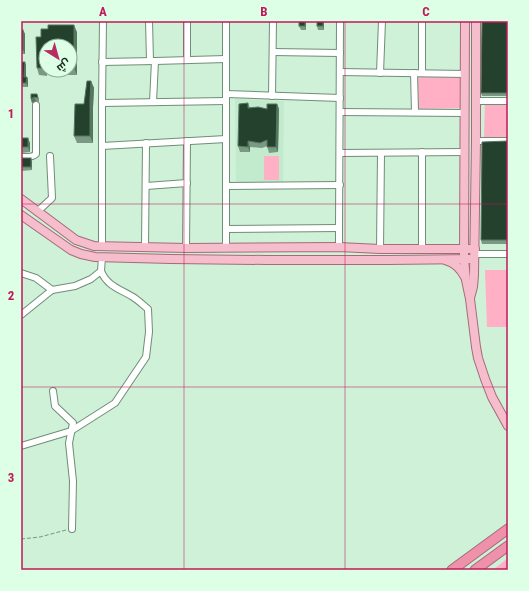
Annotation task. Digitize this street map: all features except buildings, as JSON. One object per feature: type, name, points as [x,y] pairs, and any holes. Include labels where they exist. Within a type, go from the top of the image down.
[{"type":"highway","points":[[452,570],[508,529]]},
{"type":"highway","points":[[475,570],[508,546]]},
{"type":"main road","points":[[465,21],[466,113],[463,249],[466,280],[476,347],[481,368],[492,397],[508,426]]},
{"type":"main road","points":[[470,299],[474,281],[475,254],[476,21]]},
{"type":"main road","points":[[21,199],[76,240],[102,247],[339,247],[380,249],[463,249],[475,254]]},
{"type":"main road","points":[[21,215],[72,250],[88,256],[171,259],[388,260],[464,259],[475,254]]},
{"type":"main road","points":[[171,248],[171,259]]},
{"type":"main road","points":[[444,259],[448,249]]},
{"type":"main road","points":[[444,259],[457,266],[461,270],[466,280]]},
{"type":"street","points":[[102,247],[103,21]]},
{"type":"street","points":[[149,21],[153,61],[153,102]]},
{"type":"street","points":[[186,21],[187,60]]},
{"type":"street","points":[[226,21],[226,248]]},
{"type":"street","points":[[272,96],[273,21]]},
{"type":"street","points":[[339,247],[340,21]]},
{"type":"street","points":[[380,73],[382,21]]},
{"type":"street","points":[[422,21],[422,73]]},
{"type":"street","points":[[272,52],[340,53]]},
{"type":"street","points":[[102,62],[226,59]]},
{"type":"street","points":[[340,72],[465,74]]},
{"type":"street","points":[[414,73],[415,112]]},
{"type":"street","points":[[226,94],[340,98]]},
{"type":"street","points":[[476,100],[508,101]]},
{"type":"street","points":[[102,103],[226,101]]},
{"type":"street","points":[[21,157],[33,157],[36,154],[36,105]]},
{"type":"street","points":[[340,112],[466,113]]},
{"type":"street","points":[[102,146],[226,140]]},
{"type":"street","points":[[186,248],[187,141]]},
{"type":"street","points":[[476,141],[508,141]]},
{"type":"street","points":[[145,247],[146,143]]},
{"type":"street","points":[[422,152],[422,249]]},
{"type":"street","points":[[340,153],[465,152]]},
{"type":"street","points":[[380,249],[381,153]]},
{"type":"street","points":[[37,212],[52,198],[50,156]]},
{"type":"street","points":[[146,186],[187,182]]},
{"type":"street","points":[[226,186],[340,185]]},
{"type":"street","points":[[226,229],[340,228]]},
{"type":"street","points":[[475,254],[508,254]]},
{"type":"street","points":[[21,446],[71,431],[115,403],[146,357],[149,332],[148,309],[133,297],[114,287],[104,278],[101,271],[102,257]]},
{"type":"street","points":[[21,315],[52,290],[75,286],[91,279],[101,271]]},
{"type":"street","points":[[21,273],[36,278],[52,290]]},
{"type":"street","points":[[53,391],[55,406],[73,422],[69,443],[73,481],[72,529]]},
{"type":"path","points":[[21,539],[40,537],[72,529]]},
{"type":"shaded area","points":[[461,76],[461,108],[418,109],[417,77]]},
{"type":"shaded area","points":[[235,99],[284,101],[283,182],[236,183]]},
{"type":"shaded area","points":[[485,103],[508,103],[508,138],[484,138]]},
{"type":"shaded area","points":[[264,156],[279,156],[279,180],[264,180]]},
{"type":"shaded area","points":[[485,270],[508,270],[508,327],[487,327]]},
{"type":"shaded area","points":[[508,558],[508,570],[492,570],[494,569]]}]
